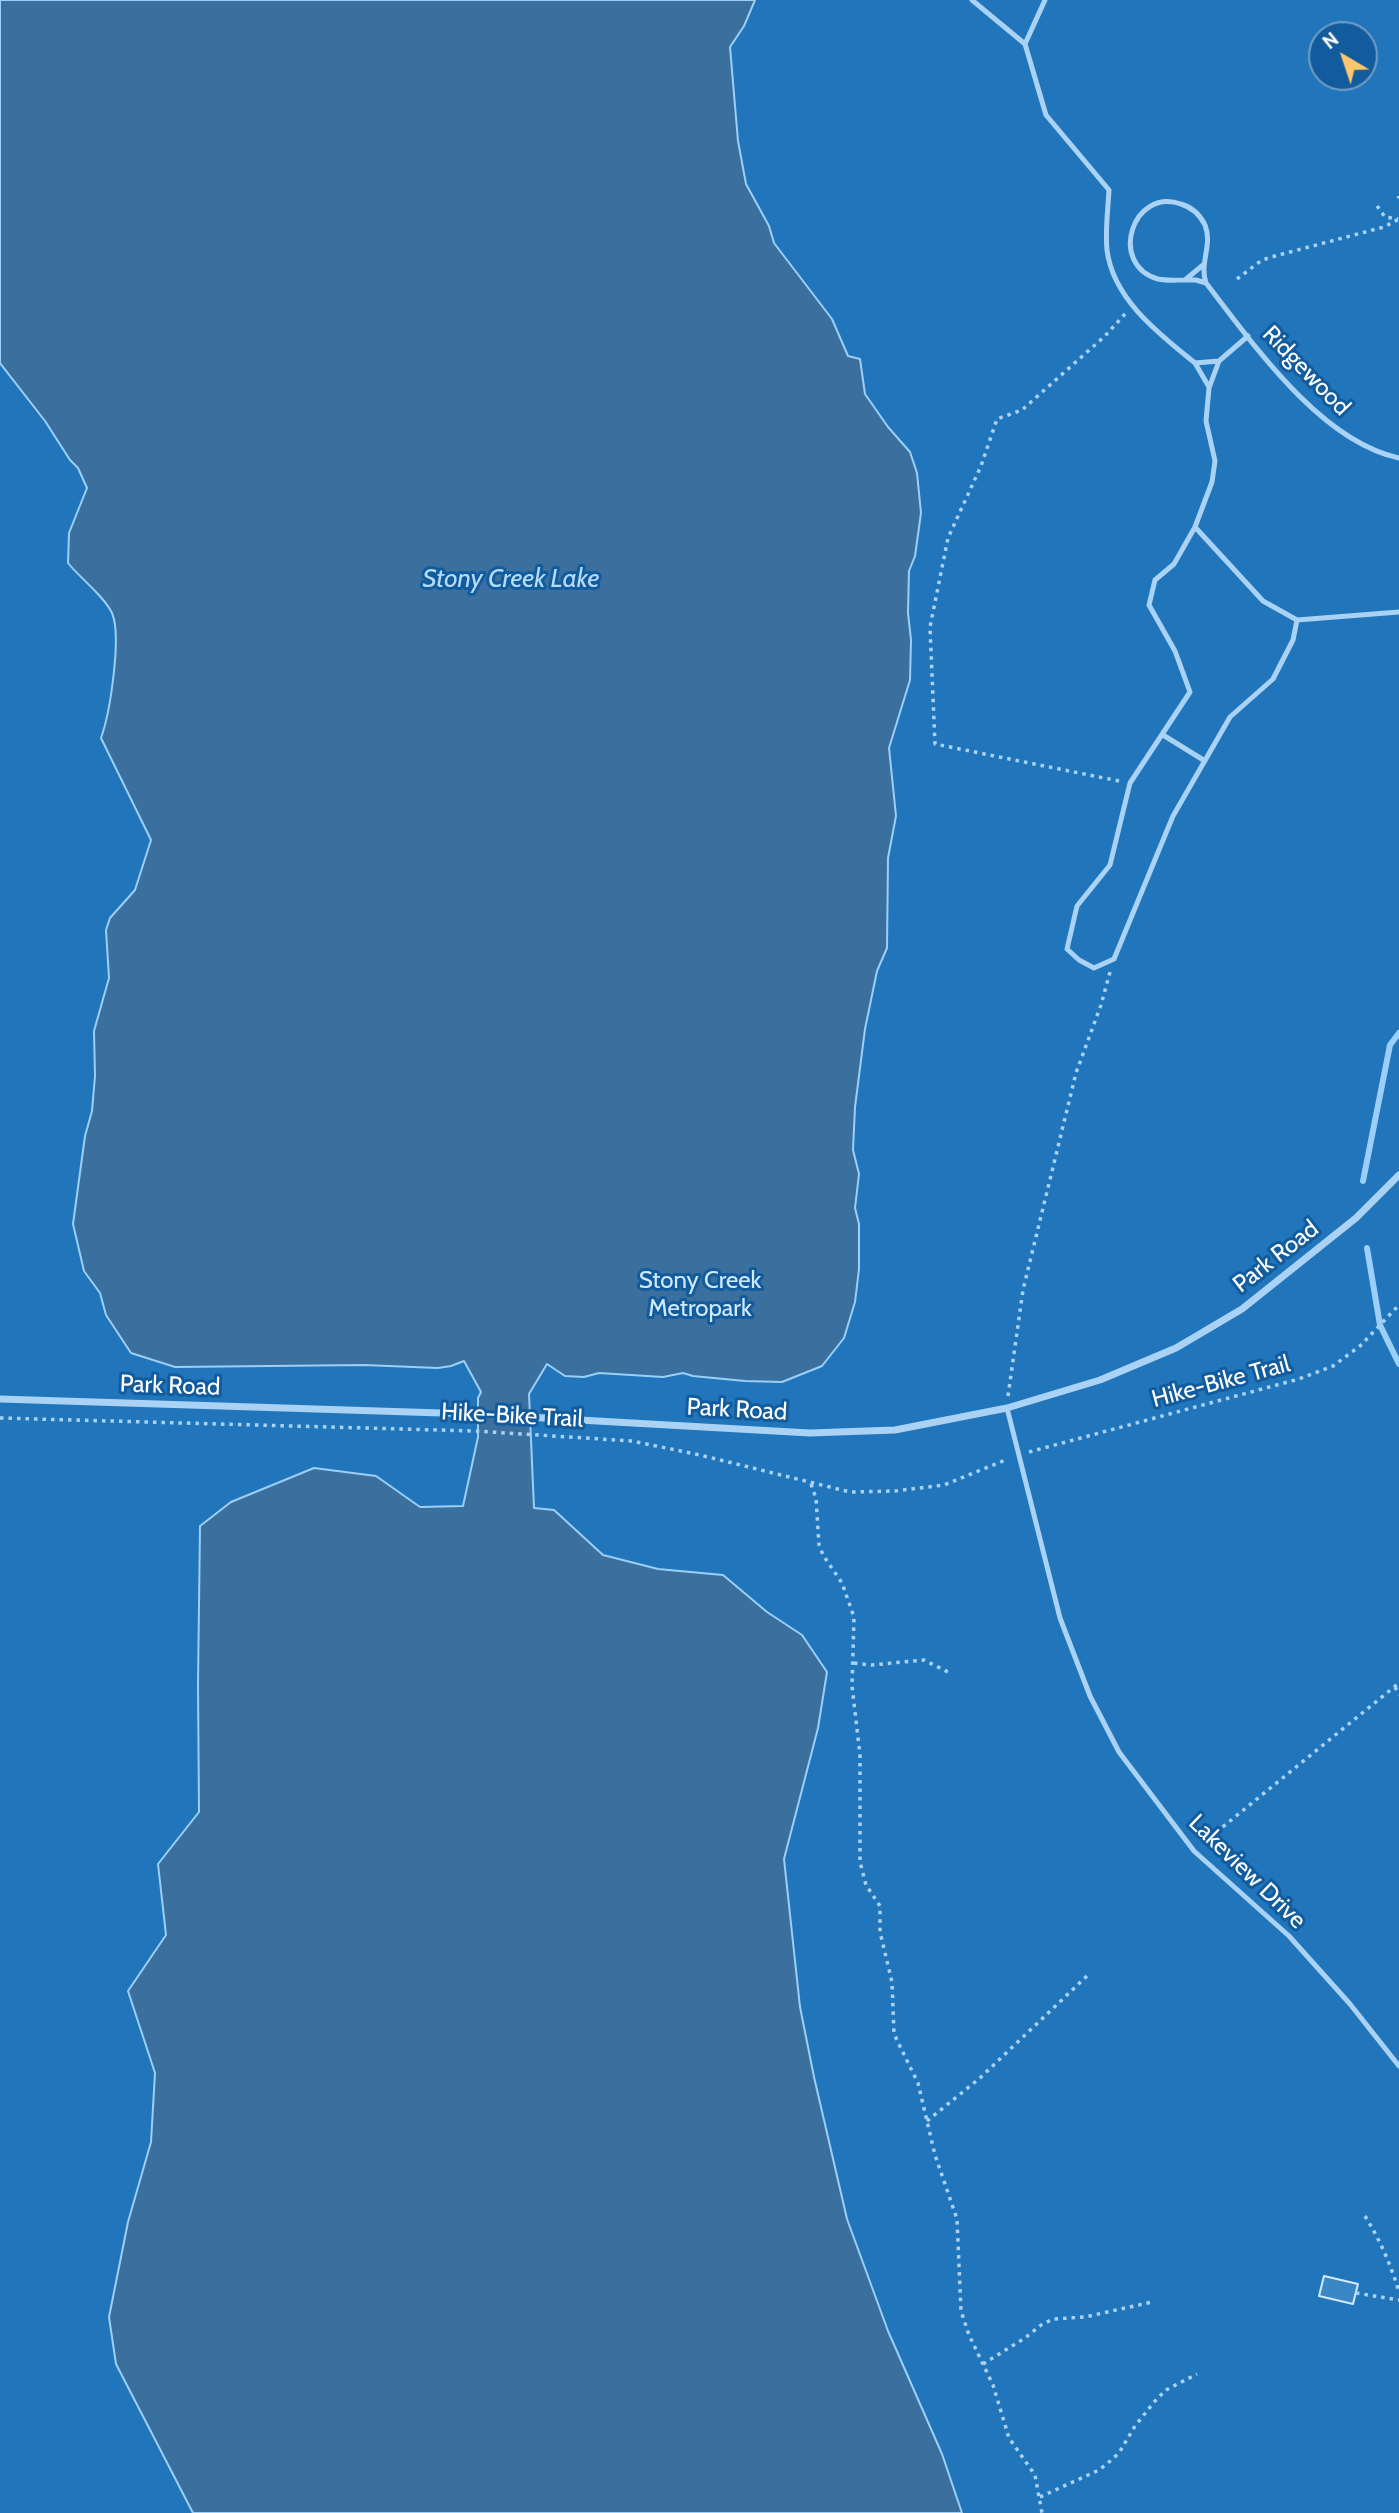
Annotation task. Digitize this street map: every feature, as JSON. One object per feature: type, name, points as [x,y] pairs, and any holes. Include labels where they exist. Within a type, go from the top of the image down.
[{"type":"street","name":"Park Road","points":[[0,1399],[473,1415],[810,1433],[895,1430],[1007,1408],[1100,1380],[1176,1348],[1242,1309],[1356,1218],[1399,1174]]},
{"type":"lane","points":[[972,0],[1025,44],[1046,115],[1109,190],[1107,251],[1120,288],[1157,333],[1195,363],[1209,387]]},
{"type":"lane","points":[[1025,44],[1045,0]]},
{"type":"lane","name":"Ridgewood","points":[[1206,283],[1196,280],[1157,279],[1145,273],[1130,251],[1132,225],[1140,214],[1150,206],[1163,202],[1187,206],[1197,214],[1205,224],[1208,236],[1203,265],[1206,283],[1248,336],[1317,414],[1349,439],[1399,458]]},
{"type":"lane","points":[[1185,280],[1203,265]]},
{"type":"lane","points":[[1248,336],[1219,362],[1209,387],[1206,421],[1215,461],[1212,482],[1195,527],[1174,564],[1156,580],[1149,605],[1175,651],[1190,692],[1130,783],[1110,865],[1077,906],[1068,949],[1079,960],[1094,968],[1114,958],[1173,816],[1230,717],[1273,679],[1293,640],[1297,620]]},
{"type":"lane","points":[[1195,363],[1219,362]]},
{"type":"lane","points":[[1195,527],[1263,601],[1297,620],[1399,611]]},
{"type":"lane","points":[[1163,734],[1205,761]]},
{"type":"lane","name":"Lakeview Drive","points":[[1007,1408],[1060,1618],[1090,1696],[1118,1752],[1194,1851],[1289,1936],[1350,2004],[1399,2066]]},
{"type":"path","points":[[1377,206],[1385,217],[1399,218]]},
{"type":"path","points":[[1237,279],[1262,260],[1384,227],[1399,218]]},
{"type":"path","points":[[1130,783],[935,744],[930,627],[948,538],[981,466],[997,419],[1022,410],[1105,336],[1133,304]]},
{"type":"path","points":[[1007,1408],[1010,1369],[1023,1290],[1076,1073],[1101,1005],[1114,958]]},
{"type":"path","name":"Hike-Bike Trail","points":[[1030,1451],[1277,1385],[1333,1366],[1360,1346],[1399,1305]]},
{"type":"path","name":"Hike-Bike Trail","points":[[0,1418],[475,1431],[632,1441],[850,1492],[944,1485],[1011,1458]]},
{"type":"path","points":[[811,1484],[816,1498],[822,1555],[842,1583],[854,1616],[852,1686],[854,1723],[860,1755],[860,1862],[866,1885],[880,1906],[880,1933],[892,1982],[894,2034],[918,2083],[935,2155],[957,2218],[961,2311],[969,2335],[993,2385],[1009,2438],[1035,2475],[1042,2513]]},
{"type":"path","points":[[854,1663],[871,1665],[924,1660],[950,1673]]},
{"type":"path","points":[[1194,1851],[1397,1685],[1399,1695]]},
{"type":"path","points":[[927,2121],[980,2078],[1089,1974]]},
{"type":"path","points":[[1365,2216],[1377,2236],[1399,2292]]},
{"type":"path","points":[[1356,2293],[1399,2300]]},
{"type":"path","points":[[983,2364],[1053,2319],[1085,2317],[1152,2302]]},
{"type":"path","points":[[1040,2497],[1099,2470],[1119,2453],[1135,2426],[1155,2401],[1174,2385],[1197,2374]]},
{"type":"green space","name":"Stony Creek Metropark","points":[[0,0],[1399,0],[1399,2513],[0,2513]]},
{"type":"water","name":"Stony Creek Lake","points":[[0,0],[755,0],[744,26],[730,47],[738,141],[746,184],[769,226],[774,243],[832,319],[848,356],[860,359],[865,394],[910,452],[917,473],[921,513],[915,556],[909,571],[910,680],[889,748],[896,816],[888,858],[887,948],[877,971],[865,1029],[855,1107],[853,1150],[859,1174],[855,1208],[859,1224],[859,1269],[855,1302],[844,1338],[822,1366],[782,1382],[745,1381],[683,1373],[663,1377],[599,1373],[584,1377],[565,1376],[547,1364],[529,1394],[534,1508],[554,1510],[603,1555],[658,1569],[723,1575],[767,1612],[802,1635],[827,1672],[818,1728],[784,1859],[800,2007],[847,2219],[888,2331],[942,2454],[962,2513],[193,2513],[116,2364],[109,2317],[128,2222],[151,2142],[155,2073],[128,1991],[166,1935],[158,1864],[199,1812],[200,1526],[231,1502],[314,1468],[376,1476],[420,1507],[463,1506],[478,1437],[478,1398],[481,1392],[464,1361],[438,1368],[364,1365],[175,1367],[131,1353],[106,1315],[100,1293],[84,1271],[73,1224],[85,1136],[92,1111],[95,1076],[94,1031],[109,978],[106,930],[110,918],[135,890],[151,840],[101,738],[111,694],[115,656],[115,624],[112,613],[68,563],[69,533],[87,488],[78,468],[0,363]]},
{"type":"building","points":[[1324,2276],[1358,2284],[1353,2304],[1319,2296]]},
{"type":"waterway","points":[[1363,1181],[1390,1045],[1399,1033]]},
{"type":"waterway","points":[[1367,1248],[1380,1325],[1399,1364]]}]
